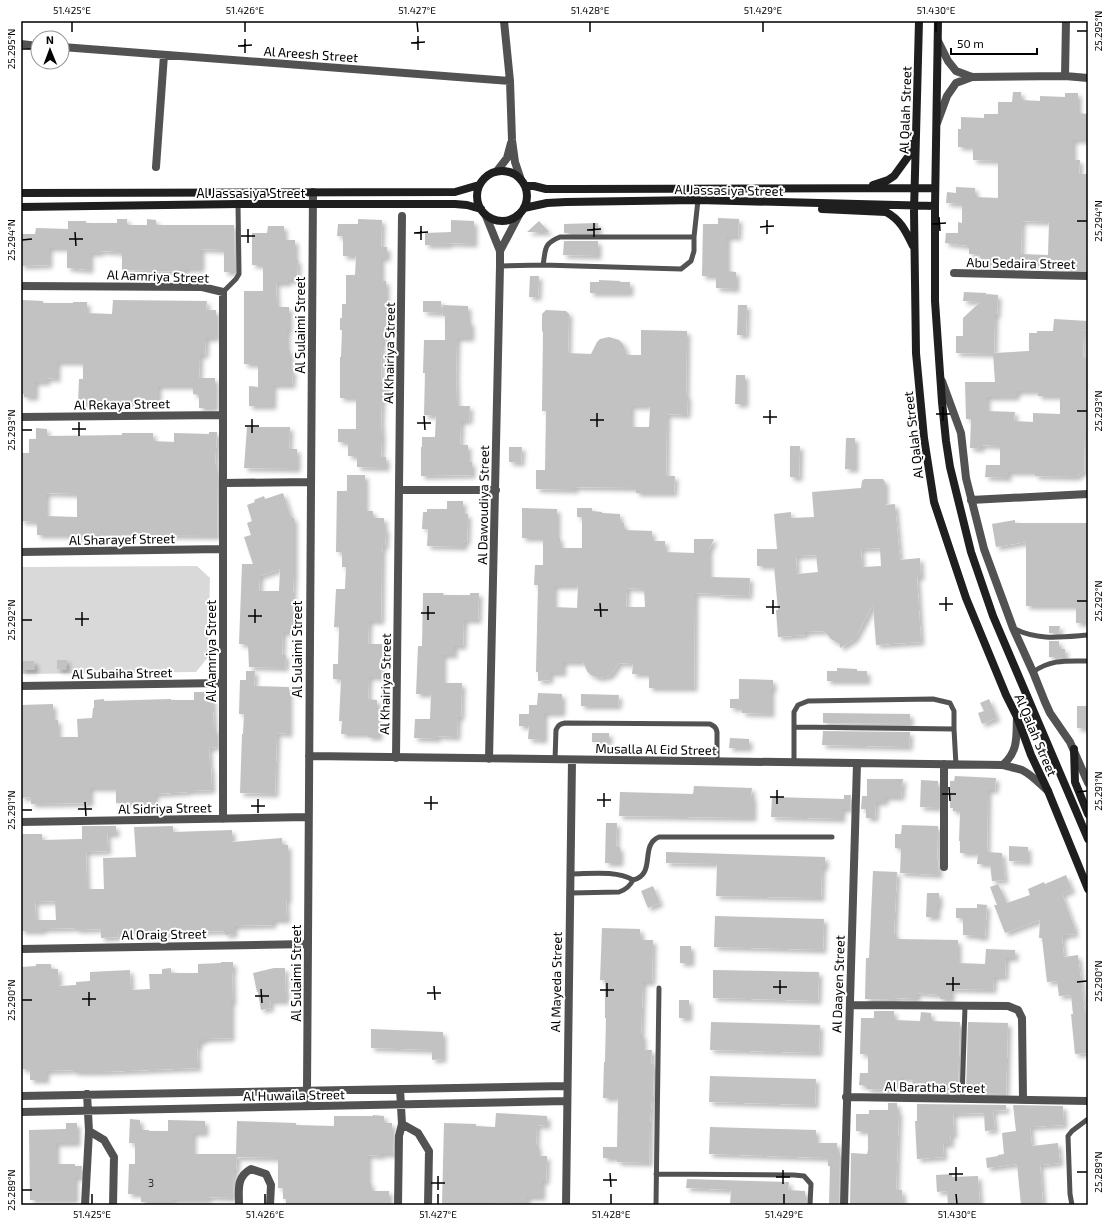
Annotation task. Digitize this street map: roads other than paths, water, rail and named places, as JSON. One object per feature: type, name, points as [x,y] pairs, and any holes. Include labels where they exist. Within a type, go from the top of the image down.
[{"type":"main road","name":"Al Qalah Street","points":[[919,21],[914,205],[916,353],[924,438],[934,502],[966,598],[1088,889]]},
{"type":"main road","name":"Al Qalah Street","points":[[938,21],[934,206],[935,306],[946,441],[950,467],[971,552],[993,616],[1088,839]]},
{"type":"main road","points":[[864,188],[888,180],[894,176],[910,154],[916,122]]},
{"type":"main road","points":[[497,171],[510,172],[516,175],[523,183],[527,193],[527,201],[519,215],[511,219],[503,221],[494,220],[484,212],[478,202],[477,193],[479,185],[490,174],[497,171]]},
{"type":"main road","name":"Al Jassasiya Street","points":[[523,183],[546,189],[935,188]]},
{"type":"main road","name":"Al Jassasiya Street","points":[[21,193],[455,192],[479,185]]},
{"type":"main road","name":"Al Jassasiya Street","points":[[524,208],[548,203],[566,202],[698,200],[934,206]]},
{"type":"main road","points":[[768,202],[802,208],[886,212],[894,217],[904,229],[914,248]]},
{"type":"main road","name":"Al Jassasiya Street","points":[[21,207],[238,204],[455,204],[468,205],[484,212]]},
{"type":"main road","points":[[1074,749],[1075,782],[1088,814]]},
{"type":"street","points":[[504,21],[510,81],[512,140],[515,162],[523,183]]},
{"type":"street","points":[[1065,76],[1066,21]]},
{"type":"street","points":[[938,41],[948,61],[956,71],[972,77]]},
{"type":"street","name":"Al Areesh Street","points":[[70,48],[510,81]]},
{"type":"street","points":[[156,167],[164,55]]},
{"type":"street","points":[[936,124],[947,96],[956,83],[972,77],[1065,76],[1088,78]]},
{"type":"street","points":[[497,171],[507,158],[512,140]]},
{"type":"street","name":"Al Sulaimi Street","points":[[308,1106],[308,818],[312,192]]},
{"type":"street","name":"Al Dawoudiya Street","points":[[484,212],[500,251],[489,759]]},
{"type":"street","name":"Al Dawoudiya Street","points":[[500,251],[519,215]]},
{"type":"street","name":"Al Khairiya Street","points":[[396,758],[402,216]]},
{"type":"street","name":"Abu Sedaira Street","points":[[954,274],[1088,276]]},
{"type":"street","name":"Al Aamriya Street","points":[[21,286],[202,287],[222,292],[222,819]]},
{"type":"street","name":"Al Qalah Street","points":[[940,376],[961,433],[964,465],[971,500],[984,549],[1013,628],[1050,713],[1074,749],[1088,783]]},
{"type":"street","name":"Al Rekaya Street","points":[[21,417],[223,415]]},
{"type":"street","points":[[223,483],[311,482]]},
{"type":"street","points":[[400,490],[496,490]]},
{"type":"street","points":[[971,500],[1088,494]]},
{"type":"street","name":"Al Sharayef Street","points":[[21,552],[223,549]]},
{"type":"street","name":"Al Subaiha Street","points":[[21,686],[223,683]]},
{"type":"street","points":[[1003,765],[1015,749],[1017,717]]},
{"type":"street","name":"Musalla Al Eid Street","points":[[309,756],[1003,765],[1021,770],[1033,777],[1048,791]]},
{"type":"street","name":"Al Mayeda Street","points":[[566,1205],[572,760]]},
{"type":"street","name":"Al Daayen Street","points":[[844,1205],[857,763]]},
{"type":"street","points":[[944,764],[944,867]]},
{"type":"street","name":"Al Sidriya Street","points":[[21,822],[308,818]]},
{"type":"street","name":"Al Oraig Street","points":[[21,948],[308,944]]},
{"type":"street","points":[[850,1005],[1008,1006],[1018,1010],[1022,1018],[1023,1100]]},
{"type":"street","name":"Al Huwaila Street","points":[[21,1096],[567,1086]]},
{"type":"street","points":[[398,1205],[399,1136],[402,1124],[400,1089]]},
{"type":"street","points":[[85,1205],[88,1131],[87,1094]]},
{"type":"street","name":"Al Baratha Street","points":[[846,1098],[1088,1101]]},
{"type":"street","name":"Al Huwaila Street","points":[[21,1112],[568,1101]]},
{"type":"street","points":[[402,1124],[418,1133],[429,1151],[428,1205]]},
{"type":"street","points":[[88,1131],[104,1140],[114,1157],[113,1205]]},
{"type":"street","points":[[239,1205],[241,1178],[244,1173],[252,1169],[266,1174],[271,1185],[270,1205]]},
{"type":"lane","points":[[500,266],[543,265],[681,269],[691,261],[694,251],[698,200]]},
{"type":"lane","points":[[222,292],[236,279],[239,274],[238,204]]},
{"type":"lane","points":[[543,265],[546,246],[551,241],[560,237],[694,237]]},
{"type":"lane","points":[[1013,628],[1027,634],[1043,637],[1088,635]]},
{"type":"lane","points":[[1033,672],[1040,667],[1057,661],[1088,662]]},
{"type":"lane","points":[[794,763],[794,712],[798,705],[808,701],[933,699],[950,703],[954,711],[956,764]]},
{"type":"lane","points":[[555,760],[556,730],[557,726],[560,724],[710,724],[714,725],[717,732],[717,762]]},
{"type":"lane","points":[[794,727],[954,729]]},
{"type":"lane","points":[[570,893],[619,892],[627,888],[633,880],[638,879],[644,874],[647,867],[650,845],[656,838],[660,837],[832,837]]},
{"type":"lane","points":[[570,874],[615,874],[628,877],[633,880]]},
{"type":"lane","points":[[656,1205],[659,988]]},
{"type":"lane","points":[[962,1099],[965,1006]]},
{"type":"lane","points":[[1072,1205],[1070,1194],[1068,1136],[1072,1131],[1088,1119]]},
{"type":"lane","points":[[656,1174],[804,1176],[810,1184],[810,1205]]}]
